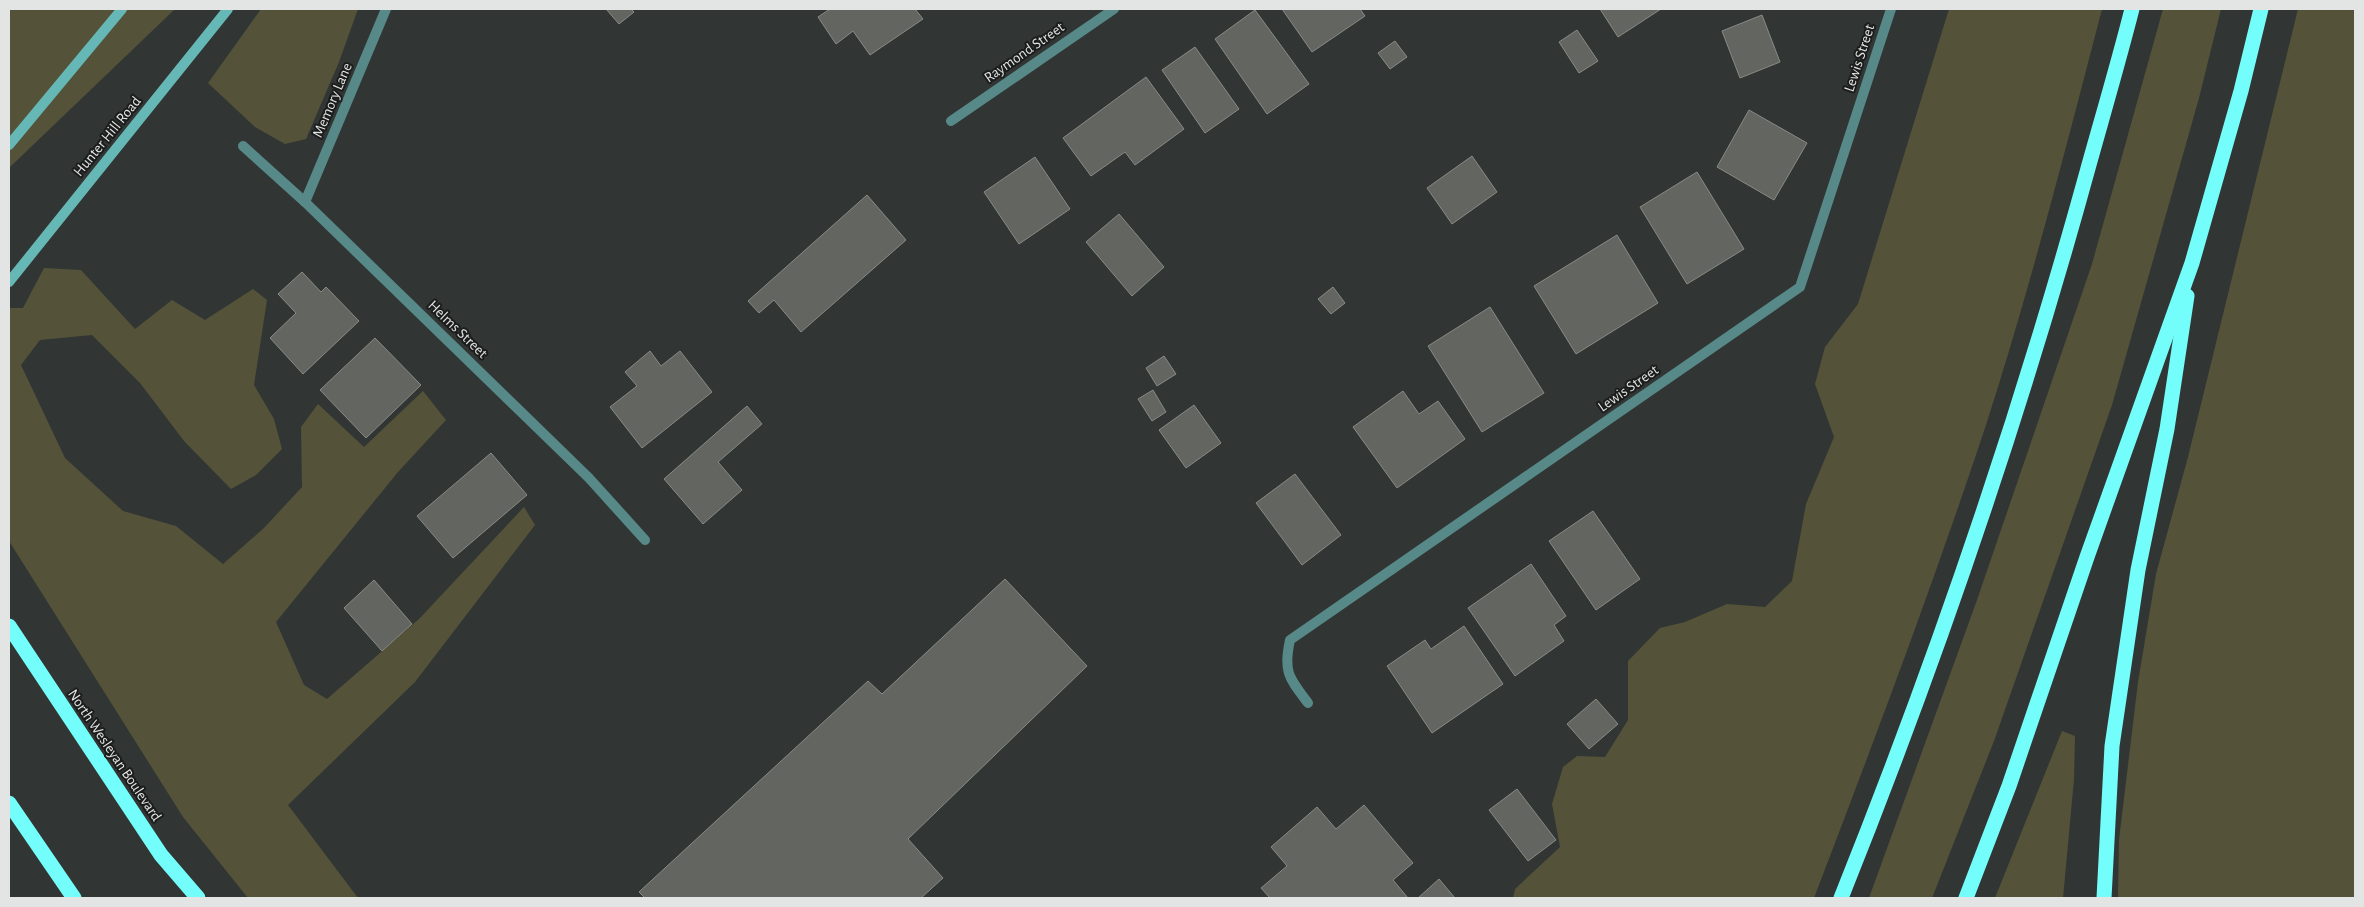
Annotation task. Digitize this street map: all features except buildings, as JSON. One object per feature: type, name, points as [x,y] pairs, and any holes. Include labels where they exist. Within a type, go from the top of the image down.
[{"type":"highway","points":[[1841,898],[1891,773],[1974,541],[2050,305],[2132,9]]},
{"type":"highway","points":[[1966,898],[2009,786],[2192,263],[2241,91],[2261,9]]},
{"type":"highway","points":[[2104,898],[2112,746],[2138,570],[2167,429],[2192,263]]},
{"type":"highway","name":"North Wesleyan Boulevard","points":[[9,626],[161,856],[198,898]]},
{"type":"highway","points":[[9,803],[74,898]]},
{"type":"street","points":[[9,145],[122,9]]},
{"type":"street","name":"Hunter Hill Road","points":[[9,282],[228,9]]},
{"type":"street","name":"Memory Lane","points":[[305,202],[386,9]]},
{"type":"street","name":"Raymond Street","points":[[951,121],[1114,9]]},
{"type":"street","name":"Lewis Street","points":[[1308,703],[1292,681],[1285,660],[1290,640],[1800,288],[1891,9]]},
{"type":"street","name":"Helms Street","points":[[243,146],[305,202],[589,478],[645,540]]},
{"type":"shaded area","points":[[12,9],[175,9],[9,168],[9,11]]},
{"type":"shaded area","points":[[261,9],[358,9],[339,62],[306,139],[285,144],[255,127],[208,83]]},
{"type":"shaded area","points":[[1949,9],[2102,9],[2033,270],[1986,425],[1924,604],[1814,898],[1513,898],[1515,889],[1560,847],[1552,804],[1563,767],[1577,756],[1605,757],[1628,720],[1628,661],[1660,628],[1685,622],[1727,604],[1765,607],[1792,581],[1806,504],[1834,437],[1815,384],[1825,347],[1858,304]]},
{"type":"shaded area","points":[[2163,9],[2221,9],[2199,98],[2112,405],[1994,741],[1932,898],[1869,898],[1977,600],[2092,264]]},
{"type":"shaded area","points":[[2298,9],[2355,9],[2355,898],[2118,898],[2119,840],[2138,682],[2156,574],[2188,457]]},
{"type":"shaded area","points":[[44,268],[81,270],[135,329],[172,300],[205,320],[253,289],[267,300],[254,385],[274,419],[282,449],[256,475],[231,489],[184,441],[140,383],[92,335],[40,340],[21,365],[65,458],[123,511],[176,526],[223,564],[264,528],[302,487],[301,427],[318,404],[364,447],[423,391],[446,420],[398,472],[276,622],[304,685],[327,699],[419,619],[524,507],[535,525],[415,682],[288,805],[358,898],[248,898],[183,817],[9,541],[9,308],[23,308]]},
{"type":"shaded area","points":[[2062,731],[2075,736],[2074,779],[2063,898],[1995,898]]}]
